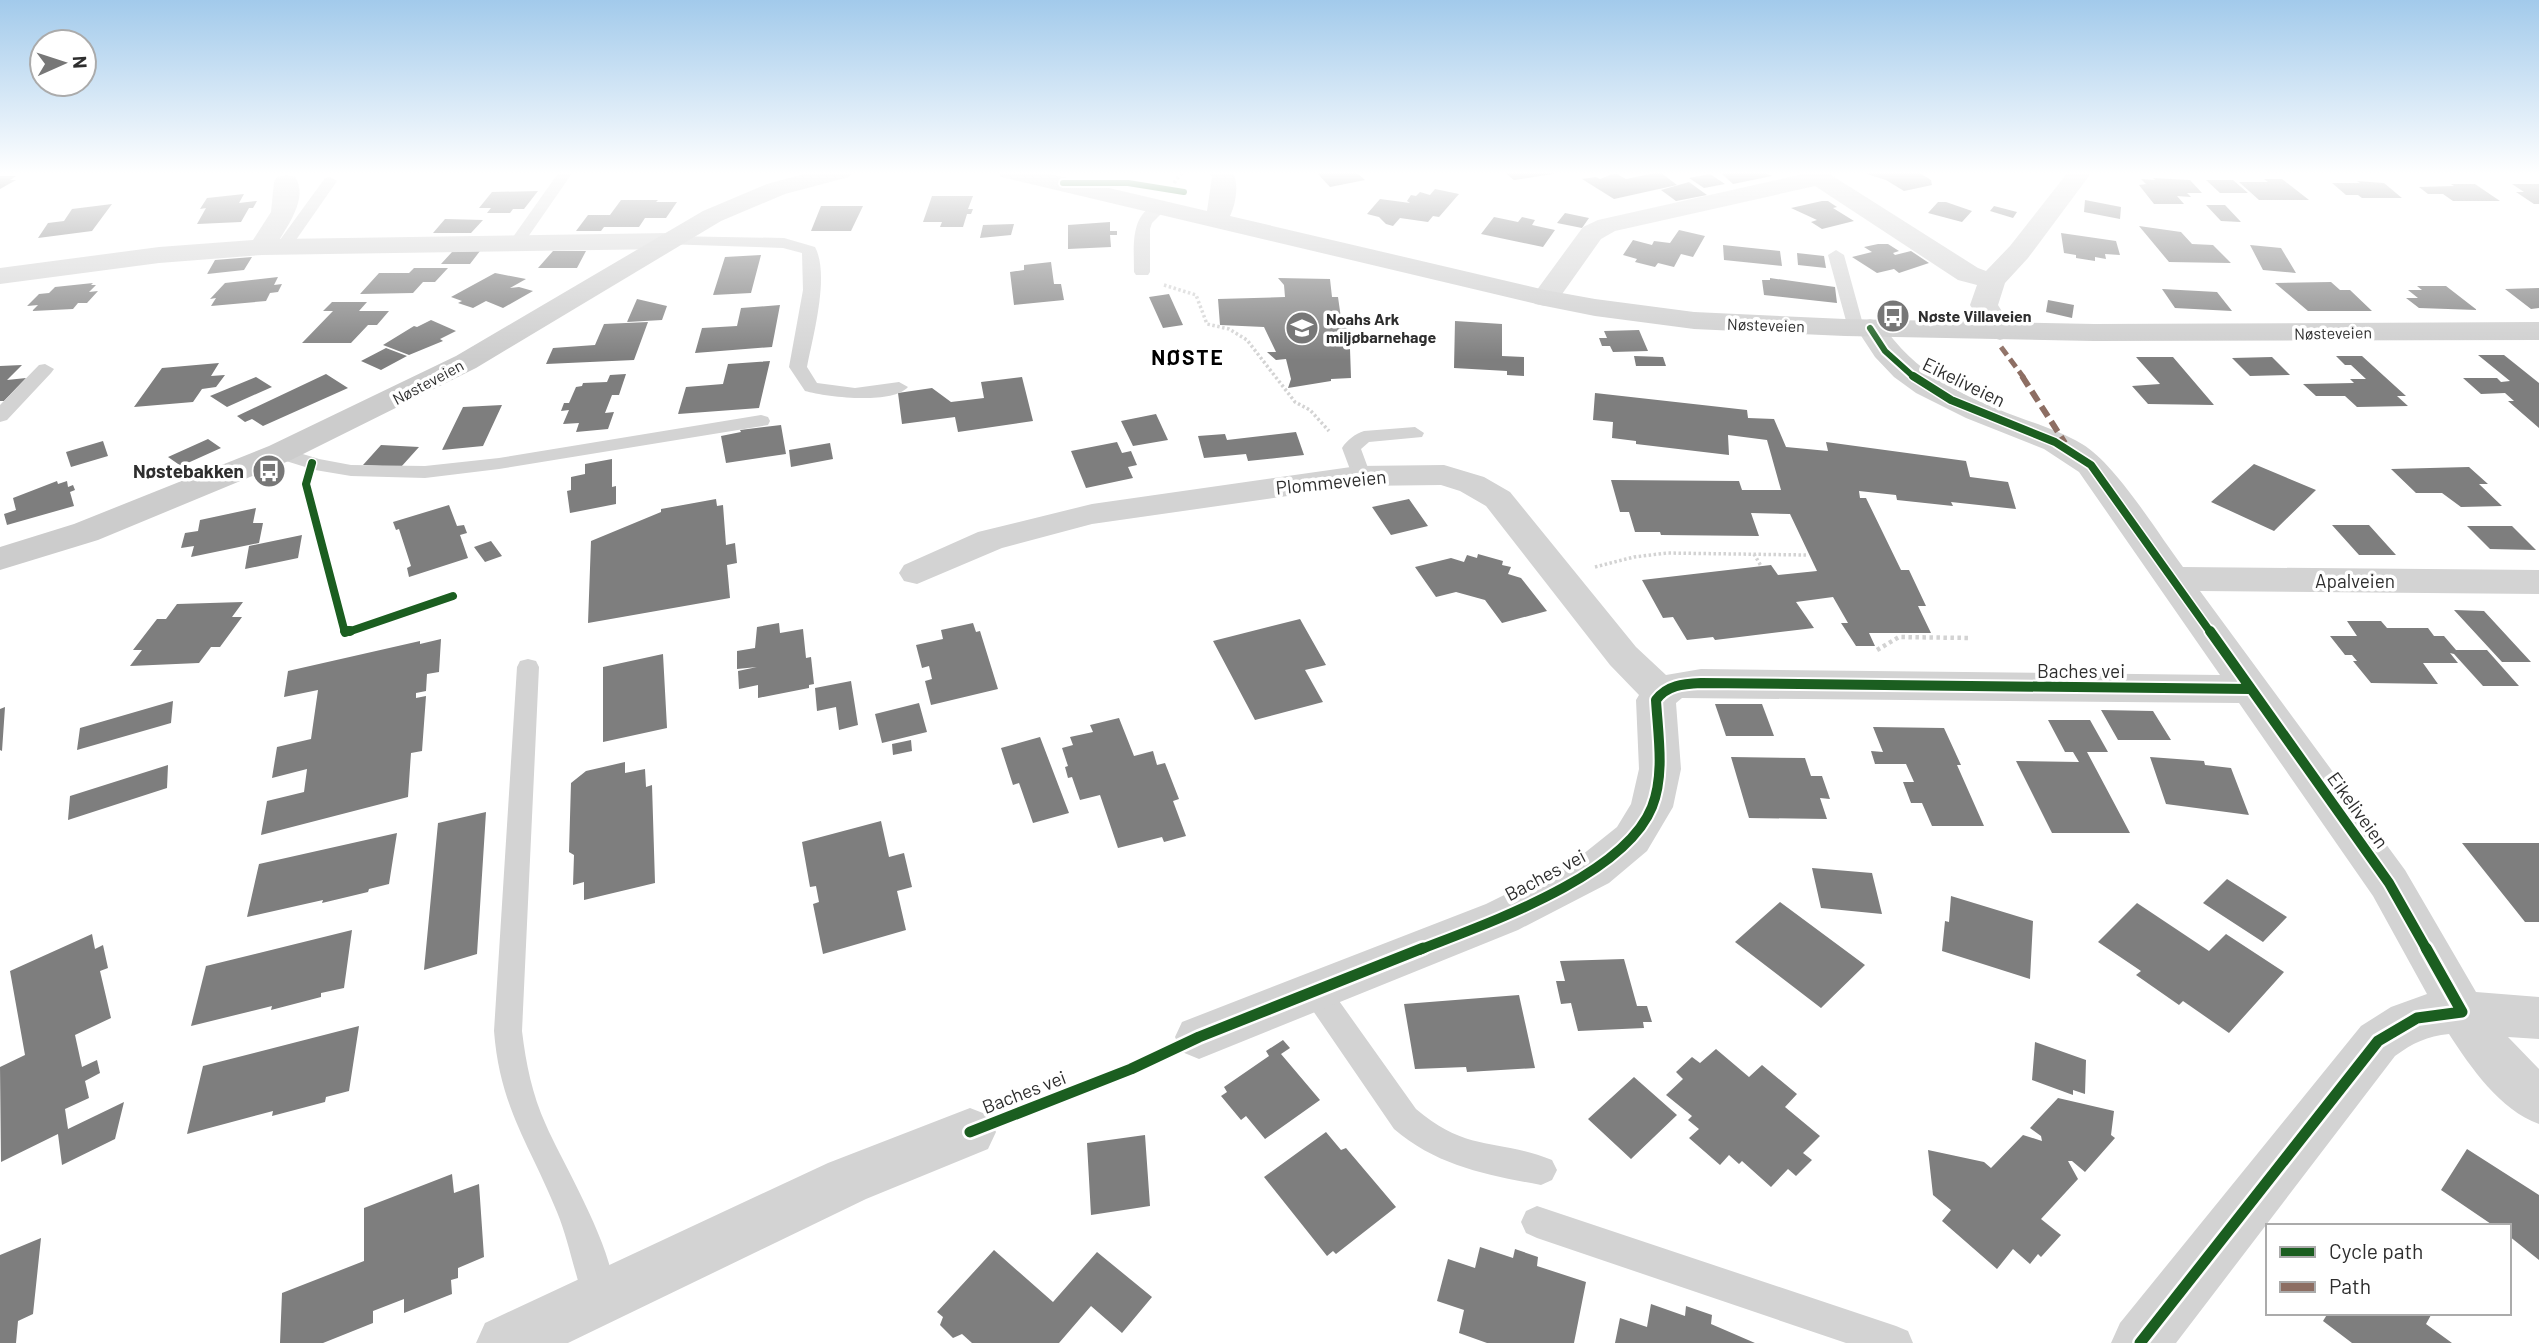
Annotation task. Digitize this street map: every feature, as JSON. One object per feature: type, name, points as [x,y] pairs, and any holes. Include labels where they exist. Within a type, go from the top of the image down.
[{"type":"main road","name":"Nøsteveien","points":[[0,559],[104,525],[280,453],[466,362],[679,235]]},
{"type":"main road","name":"Nøsteveien","points":[[1280,235],[1545,298],[1688,321],[1863,328],[2210,334],[2539,331]]},
{"type":"street","points":[[273,247],[277,235]]},
{"type":"street","points":[[1545,298],[1591,235]]},
{"type":"street","points":[[1907,235],[1968,274],[1992,281]]},
{"type":"street","points":[[2000,331],[1984,305],[1992,281],[2032,235]]},
{"type":"street","points":[[0,276],[159,255],[273,247],[668,241]]},
{"type":"street","name":"Eikeliveien","points":[[1863,328],[1900,367],[1927,387],[2055,442],[2082,458],[2099,475],[2389,883],[2482,1044],[2517,1082],[2539,1101]]},
{"type":"street","name":"Plommeveien","points":[[917,573],[990,540],[1092,514],[1356,462],[1444,475],[1487,490],[1507,508],[1623,656],[1660,693]]},
{"type":"street","name":"Apalveien","points":[[2171,579],[2539,582]]},
{"type":"street","name":"Baches vei","points":[[1199,1037],[1317,993],[1502,917],[1593,871],[1632,839],[1652,807],[1660,769],[1656,700],[1660,693],[1682,684],[2250,689]]},
{"type":"street","points":[[2146,1341],[2378,1041],[2403,1022],[2431,1013],[2462,1012],[2539,1018]]},
{"type":"street","name":"Baches vei","points":[[505,1343],[847,1181],[970,1132]]},
{"type":"lane","points":[[273,247],[284,235]]},
{"type":"lane","points":[[516,244],[522,235]]},
{"type":"lane","points":[[1142,235],[1142,272]]},
{"type":"lane","points":[[668,241],[784,243],[809,250],[810,298],[798,368],[811,387],[827,392],[853,394],[899,387]]},
{"type":"lane","points":[[1836,255],[1863,328]]},
{"type":"lane","points":[[0,416],[46,369]]},
{"type":"lane","points":[[280,453],[337,470],[450,471],[761,421]]},
{"type":"lane","points":[[1356,462],[1364,437],[1415,433]]},
{"type":"lane","points":[[528,667],[508,1031],[511,1066],[533,1131],[571,1206],[592,1264],[600,1298]]},
{"type":"lane","points":[[1317,993],[1405,1119],[1419,1133],[1459,1154],[1541,1170]]},
{"type":"lane","points":[[1537,1222],[1896,1343]]},
{"type":"path","points":[[1167,286],[1196,295],[1207,324],[1229,329],[1247,340],[1295,402],[1310,410],[1356,462]]},
{"type":"path","points":[[1561,576],[1634,557],[1667,552],[1806,555]]},
{"type":"path","points":[[1753,553],[1761,566]]},
{"type":"path","points":[[1882,686],[1868,655],[1899,637],[1970,638]]},
{"type":"building","points":[[40,235],[64,235],[38,238]]},
{"type":"building","points":[[981,235],[1011,235],[1011,235],[980,238]]},
{"type":"building","points":[[1068,235],[1117,235],[1110,235],[1111,247],[1068,249]]},
{"type":"building","points":[[1484,235],[1552,235],[1543,247]]},
{"type":"building","points":[[1676,235],[1705,236],[1693,257],[1681,254],[1674,267],[1658,263],[1655,267],[1635,262],[1637,259],[1623,255],[1633,240],[1652,245],[1654,241],[1670,243]]},
{"type":"building","points":[[2061,235],[2073,235],[2116,241],[2120,255],[2105,254],[2106,259],[2095,257],[2095,261],[2064,253]]},
{"type":"building","points":[[2146,235],[2183,235],[2192,244],[2213,245],[2231,263],[2169,262]]},
{"type":"building","points":[[1888,244],[1899,251],[1893,253],[1895,255],[1911,251],[1929,263],[1899,273],[1894,269],[1877,273],[1852,257],[1872,252],[1864,247]]},
{"type":"building","points":[[1723,245],[1780,251],[1782,266],[1724,260]]},
{"type":"building","points":[[2250,245],[2281,248],[2296,273],[2263,270]]},
{"type":"building","points":[[480,251],[470,264],[441,264],[452,252]]},
{"type":"building","points":[[553,251],[586,251],[577,268],[538,268]]},
{"type":"building","points":[[1797,253],[1824,256],[1826,268],[1798,265]]},
{"type":"building","points":[[761,255],[751,293],[713,295],[725,257]]},
{"type":"building","points":[[252,257],[244,270],[207,274],[215,260]]},
{"type":"building","points":[[1051,262],[1054,284],[1061,284],[1064,300],[1014,305],[1010,272],[1024,270],[1024,265]]},
{"type":"building","points":[[414,268],[448,268],[435,282],[423,282],[413,293],[360,294],[379,273],[409,273]]},
{"type":"building","points":[[495,273],[526,279],[510,288],[519,287],[533,291],[503,308],[486,301],[473,308],[458,303],[462,301],[451,297]]},
{"type":"building","points":[[278,277],[274,285],[282,284],[278,292],[270,293],[266,301],[211,306],[216,298],[210,299],[225,283]]},
{"type":"building","points":[[1278,278],[1330,279],[1332,297],[1338,297],[1342,325],[1346,325],[1348,338],[1344,338],[1346,349],[1350,349],[1351,378],[1331,379],[1288,388],[1291,379],[1286,359],[1276,360],[1267,352],[1276,352],[1264,327],[1220,325],[1218,299],[1285,297],[1284,285]]},
{"type":"building","points":[[1770,278],[1835,287],[1837,303],[1764,295],[1762,280]]},
{"type":"building","points":[[2331,282],[2340,290],[2350,290],[2372,311],[2308,311],[2275,283]]},
{"type":"building","points":[[93,283],[91,285],[96,285],[89,292],[98,291],[87,303],[78,303],[73,309],[32,311],[38,305],[27,306],[39,294],[49,293],[55,287]]},
{"type":"building","points":[[2417,286],[2446,286],[2477,310],[2419,308],[2406,298],[2418,298],[2408,290],[2422,290]]},
{"type":"building","points":[[2539,288],[2539,308],[2531,309],[2505,289]]},
{"type":"building","points":[[2162,289],[2217,292],[2232,311],[2175,308]]},
{"type":"building","points":[[1169,294],[1183,325],[1163,328],[1149,297]]},
{"type":"building","points":[[637,299],[667,306],[662,320],[627,322]]},
{"type":"building","points":[[2048,300],[2074,305],[2072,318],[2046,312]]},
{"type":"building","points":[[332,302],[367,302],[359,311],[389,311],[377,325],[368,325],[351,343],[302,343],[333,311],[323,311]]},
{"type":"building","points":[[780,305],[772,347],[695,353],[702,328],[737,326],[741,308]]},
{"type":"building","points":[[431,320],[456,331],[440,339],[443,341],[409,355],[383,345],[414,326]]},
{"type":"building","points":[[1455,321],[1502,324],[1502,356],[1524,357],[1524,376],[1507,375],[1507,371],[1454,368]]},
{"type":"building","points":[[648,322],[634,360],[546,364],[553,348],[595,345],[604,324]]},
{"type":"building","points":[[1639,330],[1648,351],[1613,352],[1610,346],[1602,346],[1599,338],[1607,338],[1604,331]]},
{"type":"building","points":[[386,348],[407,356],[381,370],[361,361]]},
{"type":"building","points":[[2478,355],[2504,355],[2539,383],[2539,428],[2508,401],[2514,401],[2505,393],[2481,394],[2463,378],[2497,378],[2501,382],[2510,381]]},
{"type":"building","points":[[1634,356],[1663,357],[1666,366],[1636,366]]},
{"type":"building","points":[[2336,356],[2362,356],[2406,396],[2397,396],[2408,406],[2357,407],[2345,396],[2316,396],[2303,384],[2354,383],[2350,379],[2366,379]]},
{"type":"building","points":[[2136,357],[2173,357],[2214,405],[2148,404],[2132,386],[2160,384]]},
{"type":"building","points":[[2272,357],[2290,375],[2250,376],[2232,358]]},
{"type":"building","points":[[770,361],[759,408],[678,414],[686,387],[723,384],[728,364]]},
{"type":"building","points":[[219,363],[211,376],[225,375],[216,387],[202,389],[193,402],[134,407],[162,368]]},
{"type":"building","points":[[22,365],[7,380],[26,378],[4,401],[0,401],[0,366]]},
{"type":"building","points":[[326,374],[348,388],[263,426],[252,419],[245,422],[237,416]]},
{"type":"building","points":[[626,374],[619,395],[612,395],[605,413],[614,412],[608,429],[576,432],[579,423],[563,424],[569,410],[561,411],[564,403],[569,403],[576,387],[582,386],[583,383],[607,382],[610,375]]},
{"type":"building","points":[[256,377],[272,387],[227,407],[210,396]]},
{"type":"building","points":[[1022,377],[1033,421],[958,432],[955,417],[902,424],[898,393],[932,388],[951,402],[984,398],[981,382]]},
{"type":"building","points":[[1595,393],[1747,410],[1748,418],[1774,419],[1786,447],[1828,451],[1826,442],[1966,461],[1970,477],[2008,482],[2016,509],[1897,500],[1896,495],[1859,491],[1860,498],[1866,498],[1901,570],[1909,570],[1926,606],[1918,606],[1931,633],[1869,633],[1875,646],[1856,646],[1841,623],[1848,623],[1833,597],[1796,602],[1814,628],[1715,640],[1713,637],[1687,640],[1673,617],[1663,618],[1642,580],[1771,565],[1778,575],[1817,571],[1790,514],[1751,513],[1759,536],[1661,535],[1660,532],[1635,532],[1629,512],[1620,512],[1611,480],[1739,481],[1742,490],[1781,490],[1767,440],[1728,435],[1729,455],[1636,444],[1636,441],[1612,438],[1613,422],[1593,420]]},
{"type":"building","points":[[502,405],[483,446],[442,450],[463,407]]},
{"type":"building","points":[[1156,414],[1168,440],[1133,446],[1121,421]]},
{"type":"building","points":[[781,425],[786,454],[726,463],[721,436],[741,432],[740,430]]},
{"type":"building","points":[[1296,432],[1304,455],[1248,461],[1246,454],[1204,458],[1198,436],[1225,434],[1227,440]]},
{"type":"building","points":[[208,439],[221,448],[181,466],[168,457]]},
{"type":"building","points":[[103,441],[108,456],[71,467],[66,452]]},
{"type":"building","points":[[1117,442],[1122,453],[1131,451],[1137,465],[1128,467],[1133,478],[1086,488],[1071,451]]},
{"type":"building","points":[[830,443],[833,459],[791,467],[789,450]]},
{"type":"building","points":[[381,445],[419,447],[401,467],[363,465]]},
{"type":"building","points":[[612,459],[612,487],[616,486],[616,504],[570,513],[567,491],[571,490],[571,477],[585,474],[585,464]]},
{"type":"building","points":[[2254,464],[2316,490],[2274,531],[2211,502]]},
{"type":"building","points":[[2469,467],[2488,484],[2479,484],[2502,506],[2461,507],[2442,493],[2416,493],[2391,469]]},
{"type":"building","points":[[57,481],[58,484],[67,481],[68,487],[73,485],[75,490],[70,492],[74,506],[7,525],[4,514],[16,510],[13,498]]},
{"type":"building","points":[[716,499],[717,506],[723,505],[726,545],[735,543],[737,563],[727,565],[730,598],[588,623],[591,541],[661,512],[661,509]]},
{"type":"building","points":[[1409,499],[1428,526],[1391,535],[1372,507]]},
{"type":"building","points":[[449,505],[457,526],[464,525],[467,533],[460,535],[468,558],[409,577],[407,568],[411,566],[399,529],[396,530],[393,522]]},
{"type":"building","points":[[256,508],[253,523],[263,523],[259,543],[191,557],[194,546],[181,548],[185,533],[198,531],[200,520]]},
{"type":"building","points":[[2332,525],[2369,525],[2396,555],[2359,555]]},
{"type":"building","points":[[2467,526],[2512,526],[2536,550],[2490,549]]},
{"type":"building","points":[[302,535],[298,558],[245,569],[249,546]]},
{"type":"building","points":[[491,541],[502,556],[485,562],[474,547]]},
{"type":"building","points":[[1478,554],[1503,561],[1502,565],[1511,567],[1508,574],[1521,578],[1547,611],[1502,623],[1485,600],[1456,592],[1436,597],[1415,567],[1451,558],[1464,562],[1467,555],[1477,558]]},
{"type":"building","points":[[243,602],[232,617],[242,617],[220,647],[211,647],[199,663],[130,666],[142,650],[133,650],[157,619],[166,619],[177,604]]},
{"type":"building","points":[[2454,610],[2484,611],[2531,662],[2502,662]]},
{"type":"building","points":[[1300,619],[1326,665],[1305,670],[1323,702],[1255,720],[1213,641]]},
{"type":"building","points":[[2347,621],[2381,621],[2387,628],[2428,628],[2434,636],[2444,636],[2456,650],[2487,650],[2519,686],[2483,686],[2454,654],[2450,653],[2458,663],[2423,663],[2438,684],[2371,683],[2353,661],[2357,661],[2352,655],[2345,655],[2330,636],[2357,636]]},
{"type":"building","points":[[779,623],[780,633],[803,629],[806,658],[811,657],[814,684],[809,685],[809,688],[758,698],[758,685],[739,689],[738,671],[757,667],[737,669],[737,651],[755,648],[757,627]]},
{"type":"building","points":[[973,623],[976,632],[980,631],[998,689],[931,705],[925,681],[932,679],[929,666],[922,668],[916,645],[943,639],[941,630]]},
{"type":"building","points":[[441,639],[439,672],[427,674],[426,691],[416,693],[416,698],[426,696],[422,751],[411,753],[408,797],[261,835],[267,801],[304,792],[307,769],[272,778],[277,747],[311,739],[318,690],[284,697],[288,671],[420,641],[420,644]]},
{"type":"building","points":[[663,654],[667,728],[603,742],[603,667]]},
{"type":"building","points":[[851,681],[858,725],[839,730],[836,707],[817,711],[815,688]]},
{"type":"building","points":[[173,701],[171,723],[77,750],[80,728]]},
{"type":"building","points":[[919,703],[927,732],[882,743],[875,714]]},
{"type":"building","points":[[1715,704],[1762,704],[1774,736],[1726,736]]},
{"type":"building","points":[[5,707],[2,751],[0,709]]},
{"type":"building","points":[[2101,710],[2153,711],[2171,740],[2118,740]]},
{"type":"building","points":[[1119,718],[1134,756],[1153,751],[1157,765],[1165,763],[1179,799],[1173,801],[1186,836],[1164,842],[1162,837],[1118,848],[1100,795],[1080,800],[1072,777],[1068,778],[1065,767],[1068,766],[1062,748],[1073,745],[1070,737],[1093,732],[1090,725]]},
{"type":"building","points":[[2048,720],[2090,720],[2108,752],[2087,752],[2130,833],[2052,833],[2016,761],[2079,762],[2073,752],[2065,752]]},
{"type":"building","points":[[1873,727],[1944,728],[1984,826],[1932,826],[1922,803],[1911,803],[1903,782],[1914,782],[1906,764],[1875,764],[1871,751],[1883,752]]},
{"type":"building","points":[[1040,737],[1069,813],[1033,823],[1019,783],[1013,785],[1001,748]]},
{"type":"building","points":[[911,740],[912,751],[893,755],[892,744]]},
{"type":"building","points":[[1731,757],[1805,758],[1811,776],[1822,776],[1830,799],[1820,798],[1827,819],[1749,818]]},
{"type":"building","points":[[2150,757],[2204,761],[2205,765],[2231,768],[2249,815],[2166,804]]},
{"type":"building","points":[[625,762],[625,773],[645,769],[646,787],[652,785],[655,883],[584,900],[584,882],[573,885],[574,855],[569,852],[571,783],[586,771]]},
{"type":"building","points":[[168,765],[167,788],[68,820],[70,796]]},
{"type":"building","points":[[486,812],[477,954],[424,970],[438,823]]},
{"type":"building","points":[[881,821],[889,857],[904,853],[912,887],[897,891],[906,930],[823,954],[813,904],[819,902],[816,886],[810,887],[802,842]]},
{"type":"building","points":[[397,833],[389,884],[322,903],[323,900],[247,917],[259,864]]},
{"type":"building","points":[[2462,843],[2539,843],[2539,922],[2525,922]]},
{"type":"building","points":[[1812,868],[1872,873],[1882,914],[1821,908]]},
{"type":"building","points":[[2227,879],[2287,917],[2263,942],[2203,903]]},
{"type":"building","points":[[1951,896],[2033,921],[2030,979],[1942,951],[1945,921],[1949,922]]},
{"type":"building","points":[[1780,902],[1865,965],[1821,1008],[1735,942]]},
{"type":"building","points":[[2137,903],[2209,951],[2226,934],[2284,972],[2229,1033],[2183,1001],[2179,1005],[2136,975],[2141,971],[2098,942]]},
{"type":"building","points":[[352,930],[344,988],[271,1010],[272,1006],[191,1026],[206,966]]},
{"type":"building","points":[[92,934],[95,949],[103,945],[108,968],[100,971],[111,1018],[75,1035],[82,1067],[97,1060],[100,1073],[85,1081],[89,1098],[65,1109],[68,1129],[124,1102],[115,1139],[62,1165],[58,1134],[1,1162],[0,1067],[25,1055],[10,971]]},
{"type":"building","points":[[1624,959],[1637,1006],[1647,1006],[1652,1022],[1643,1022],[1644,1028],[1578,1031],[1571,1003],[1561,1004],[1556,981],[1565,981],[1560,961]]},
{"type":"building","points":[[1519,995],[1535,1068],[1467,1072],[1466,1067],[1415,1069],[1404,1004]]},
{"type":"building","points":[[359,1026],[349,1091],[326,1097],[325,1102],[272,1116],[273,1111],[187,1134],[203,1066]]},
{"type":"building","points":[[1283,1040],[1290,1048],[1281,1054],[1320,1100],[1265,1139],[1246,1116],[1241,1120],[1221,1096],[1227,1092],[1224,1087],[1269,1056],[1266,1051]]},
{"type":"building","points":[[2035,1042],[2086,1060],[2085,1094],[2073,1090],[2073,1095],[2032,1080]]},
{"type":"building","points":[[1716,1049],[1749,1077],[1762,1065],[1797,1094],[1785,1107],[1820,1136],[1803,1153],[1812,1160],[1796,1176],[1788,1169],[1771,1187],[1742,1161],[1739,1164],[1729,1155],[1720,1165],[1689,1138],[1699,1129],[1688,1120],[1692,1116],[1666,1095],[1683,1079],[1676,1072],[1692,1057],[1700,1063]]},
{"type":"building","points":[[1634,1077],[1677,1115],[1631,1159],[1588,1119]]},
{"type":"building","points":[[2058,1098],[2114,1111],[2111,1135],[2115,1138],[2085,1172],[2072,1161],[2068,1161],[2078,1179],[2041,1219],[2061,1235],[2041,1257],[2038,1254],[2030,1264],[2013,1249],[1997,1269],[1942,1221],[1951,1210],[1933,1195],[1928,1150],[1984,1162],[1991,1168],[2023,1135],[2042,1141],[2041,1136],[2030,1128]]},
{"type":"building","points":[[1326,1132],[1341,1150],[1346,1148],[1396,1207],[1336,1254],[1333,1251],[1327,1256],[1264,1177]]},
{"type":"building","points":[[1145,1135],[1150,1206],[1091,1215],[1087,1143]]},
{"type":"building","points":[[2467,1149],[2539,1195],[2539,1260],[2511,1238],[2511,1224],[2491,1224],[2441,1190]]},
{"type":"building","points":[[452,1174],[454,1193],[479,1184],[484,1257],[458,1268],[458,1278],[451,1280],[452,1294],[404,1313],[404,1299],[373,1311],[373,1323],[323,1343],[280,1343],[282,1293],[364,1261],[364,1208]]},
{"type":"building","points":[[41,1238],[33,1314],[18,1321],[16,1343],[0,1343],[0,1255]]},
{"type":"building","points":[[1480,1247],[1513,1258],[1515,1249],[1538,1257],[1537,1266],[1586,1282],[1574,1343],[1487,1343],[1459,1333],[1464,1310],[1437,1301],[1448,1259],[1475,1268]]},
{"type":"building","points":[[994,1250],[1053,1302],[1097,1252],[1152,1297],[1122,1333],[1091,1306],[1059,1343],[972,1343],[962,1334],[953,1338],[940,1325],[943,1317],[937,1312]]},
{"type":"building","points":[[1651,1304],[1685,1316],[1686,1306],[1712,1315],[1711,1324],[1755,1343],[1615,1343],[1620,1318],[1647,1327]]},
{"type":"building","points":[[2327,1315],[2431,1315],[2426,1324],[2452,1343],[2352,1343],[2323,1321]]},
{"type":"marked path","points":[[2001,347],[2038,398],[2065,443]]},
{"type":"cycle path","points":[[1870,328],[1885,351],[1927,386],[1977,412],[2055,442],[2091,465],[2389,883],[2462,1012],[2417,1018],[2378,1041],[2140,1343]]},
{"type":"cycle path","points":[[312,463],[306,484],[345,633],[453,596]]},
{"type":"cycle path","points":[[970,1132],[1131,1069],[1199,1037],[1502,917],[1593,871],[1632,839],[1652,807],[1660,769],[1656,700],[1670,688],[1701,683],[2250,689]]},
{"type":"place","name":"Nøste Villaveien","points":[[1893,316]]},
{"type":"place","name":"Noahs Ark miljøbarnehage","points":[[1302,328]]},
{"type":"place","name":"Nøstebakken","points":[[269,471]]},
{"type":"district","name":"NØSTE","points":[[1188,358]]}]
